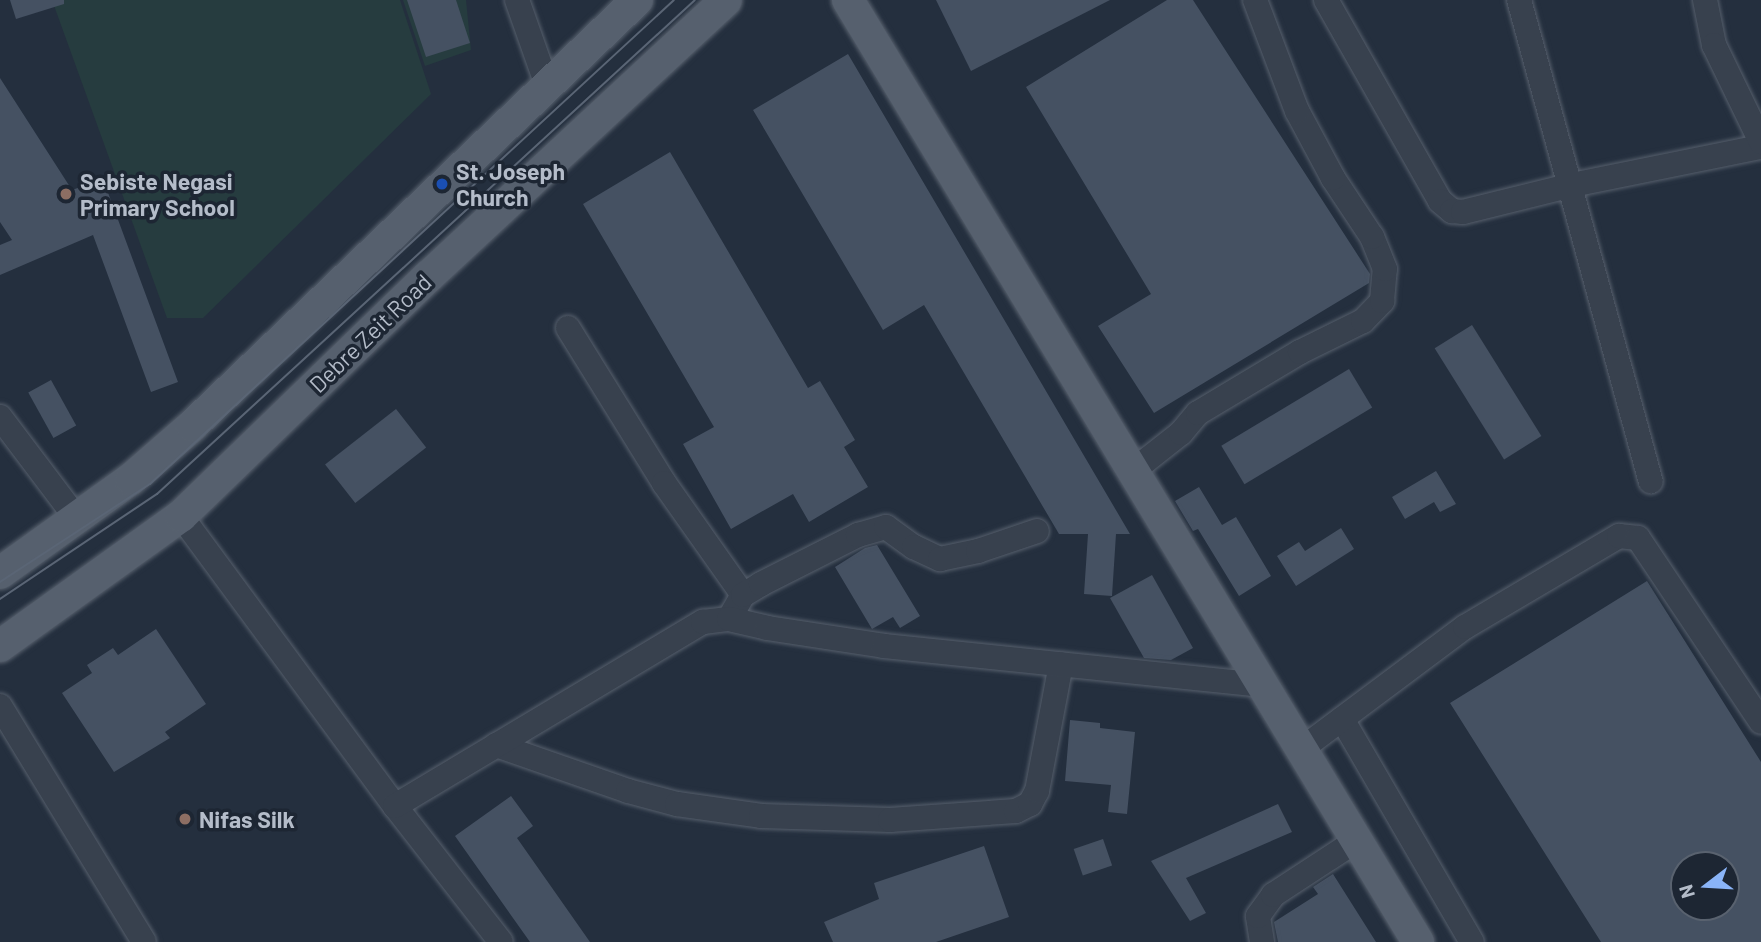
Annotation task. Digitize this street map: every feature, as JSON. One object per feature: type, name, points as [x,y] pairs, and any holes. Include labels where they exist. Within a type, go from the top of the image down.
[{"type":"main road","points":[[0,573],[131,480],[192,426],[637,0]]},
{"type":"main road","name":"Debre Zeit Road","points":[[0,646],[181,516],[429,276],[726,0]]},
{"type":"main road","points":[[848,0],[1418,942]]},
{"type":"street","points":[[517,0],[548,88]]},
{"type":"street","points":[[1133,470],[1181,433],[1198,413],[1300,352],[1363,321],[1382,301],[1385,269],[1372,237],[1333,178],[1297,111],[1255,0]]},
{"type":"street","points":[[1326,0],[1440,201],[1452,211],[1462,212],[1761,144],[1714,45],[1705,0]]},
{"type":"street","points":[[1519,0],[1572,185],[1651,481]]},
{"type":"street","points":[[568,328],[664,483],[743,595]]},
{"type":"street","points":[[0,417],[78,520]]},
{"type":"street","points":[[181,516],[395,806],[501,942]]},
{"type":"street","points":[[729,619],[743,595],[858,535],[886,527],[914,547],[940,559],[978,551],[1037,531]]},
{"type":"street","points":[[1303,748],[1465,627],[1619,536],[1638,538],[1761,722]]},
{"type":"street","points":[[395,806],[703,622],[729,619],[767,628],[884,646],[1263,685]]},
{"type":"street","points":[[495,745],[628,791],[677,804],[761,816],[890,820],[1016,811],[1030,804],[1037,791],[1061,664]]},
{"type":"street","points":[[0,706],[144,942]]},
{"type":"street","points":[[1342,719],[1472,942]]},
{"type":"street","points":[[1262,942],[1258,916],[1273,895],[1357,840]]},
{"type":"green space","points":[[52,0],[400,0],[431,94],[203,318],[167,318]]},
{"type":"green space","points":[[403,0],[466,0],[471,50],[425,66]]},
{"type":"building","points":[[10,0],[64,0],[64,4],[16,19]]},
{"type":"building","points":[[407,0],[456,0],[470,43],[426,57]]},
{"type":"building","points":[[936,0],[1110,0],[971,71]]},
{"type":"building","points":[[1167,0],[1193,0],[1370,274],[1369,283],[1154,413],[1098,326],[1151,294],[1026,87]]},
{"type":"building","points":[[848,54],[1130,534],[1116,534],[1112,596],[1084,594],[1088,534],[1059,534],[924,305],[883,330],[753,110]]},
{"type":"building","points":[[0,78],[72,190],[103,179],[178,382],[151,392],[93,235],[0,275],[0,245],[12,240],[0,222]]},
{"type":"building","points":[[670,152],[808,388],[820,381],[855,440],[844,447],[868,487],[809,522],[793,494],[731,529],[683,444],[714,427],[583,204]]},
{"type":"building","points":[[1472,325],[1541,436],[1504,459],[1435,348]]},
{"type":"building","points":[[1349,369],[1372,408],[1244,484],[1221,446]]},
{"type":"building","points":[[51,380],[76,425],[53,438],[28,393]]},
{"type":"building","points":[[396,409],[426,448],[355,503],[325,464]]},
{"type":"building","points":[[1436,471],[1456,504],[1440,512],[1434,502],[1405,519],[1392,497]]},
{"type":"building","points":[[1199,487],[1222,525],[1236,517],[1271,576],[1239,596],[1198,529],[1193,531],[1175,501]]},
{"type":"building","points":[[1341,528],[1354,549],[1296,586],[1277,556],[1299,542],[1305,551]]},
{"type":"building","points":[[877,545],[920,616],[900,628],[893,617],[872,629],[835,567],[865,548]]},
{"type":"building","points":[[1152,575],[1193,648],[1171,660],[1144,658],[1110,598]]},
{"type":"building","points":[[1647,581],[1761,762],[1761,942],[1601,942],[1450,703]]},
{"type":"building","points":[[156,629],[206,704],[165,732],[170,738],[114,772],[62,693],[92,673],[87,665],[113,648],[118,655]]},
{"type":"building","points":[[1070,720],[1100,723],[1100,728],[1135,732],[1127,814],[1108,812],[1111,785],[1065,781]]},
{"type":"building","points":[[511,796],[533,826],[517,838],[590,942],[530,942],[455,836]]},
{"type":"building","points":[[1278,804],[1292,832],[1186,878],[1206,913],[1190,921],[1151,861]]},
{"type":"building","points":[[1103,839],[1112,865],[1083,876],[1074,849]]},
{"type":"building","points":[[984,846],[1009,917],[936,942],[833,942],[824,922],[879,899],[874,883]]},
{"type":"building","points":[[1333,874],[1376,942],[1278,942],[1274,922],[1318,894],[1313,887]]},
{"type":"tram line","points":[[0,582],[150,484],[674,0]]},
{"type":"tram line","points":[[0,599],[157,494],[695,0]]},
{"type":"place","name":"St. Joseph Church","points":[[442,184]]},
{"type":"place","name":"Sebiste Negasi Primary School","points":[[66,194]]},
{"type":"place","name":"Nifas Silk","points":[[185,819]]}]
